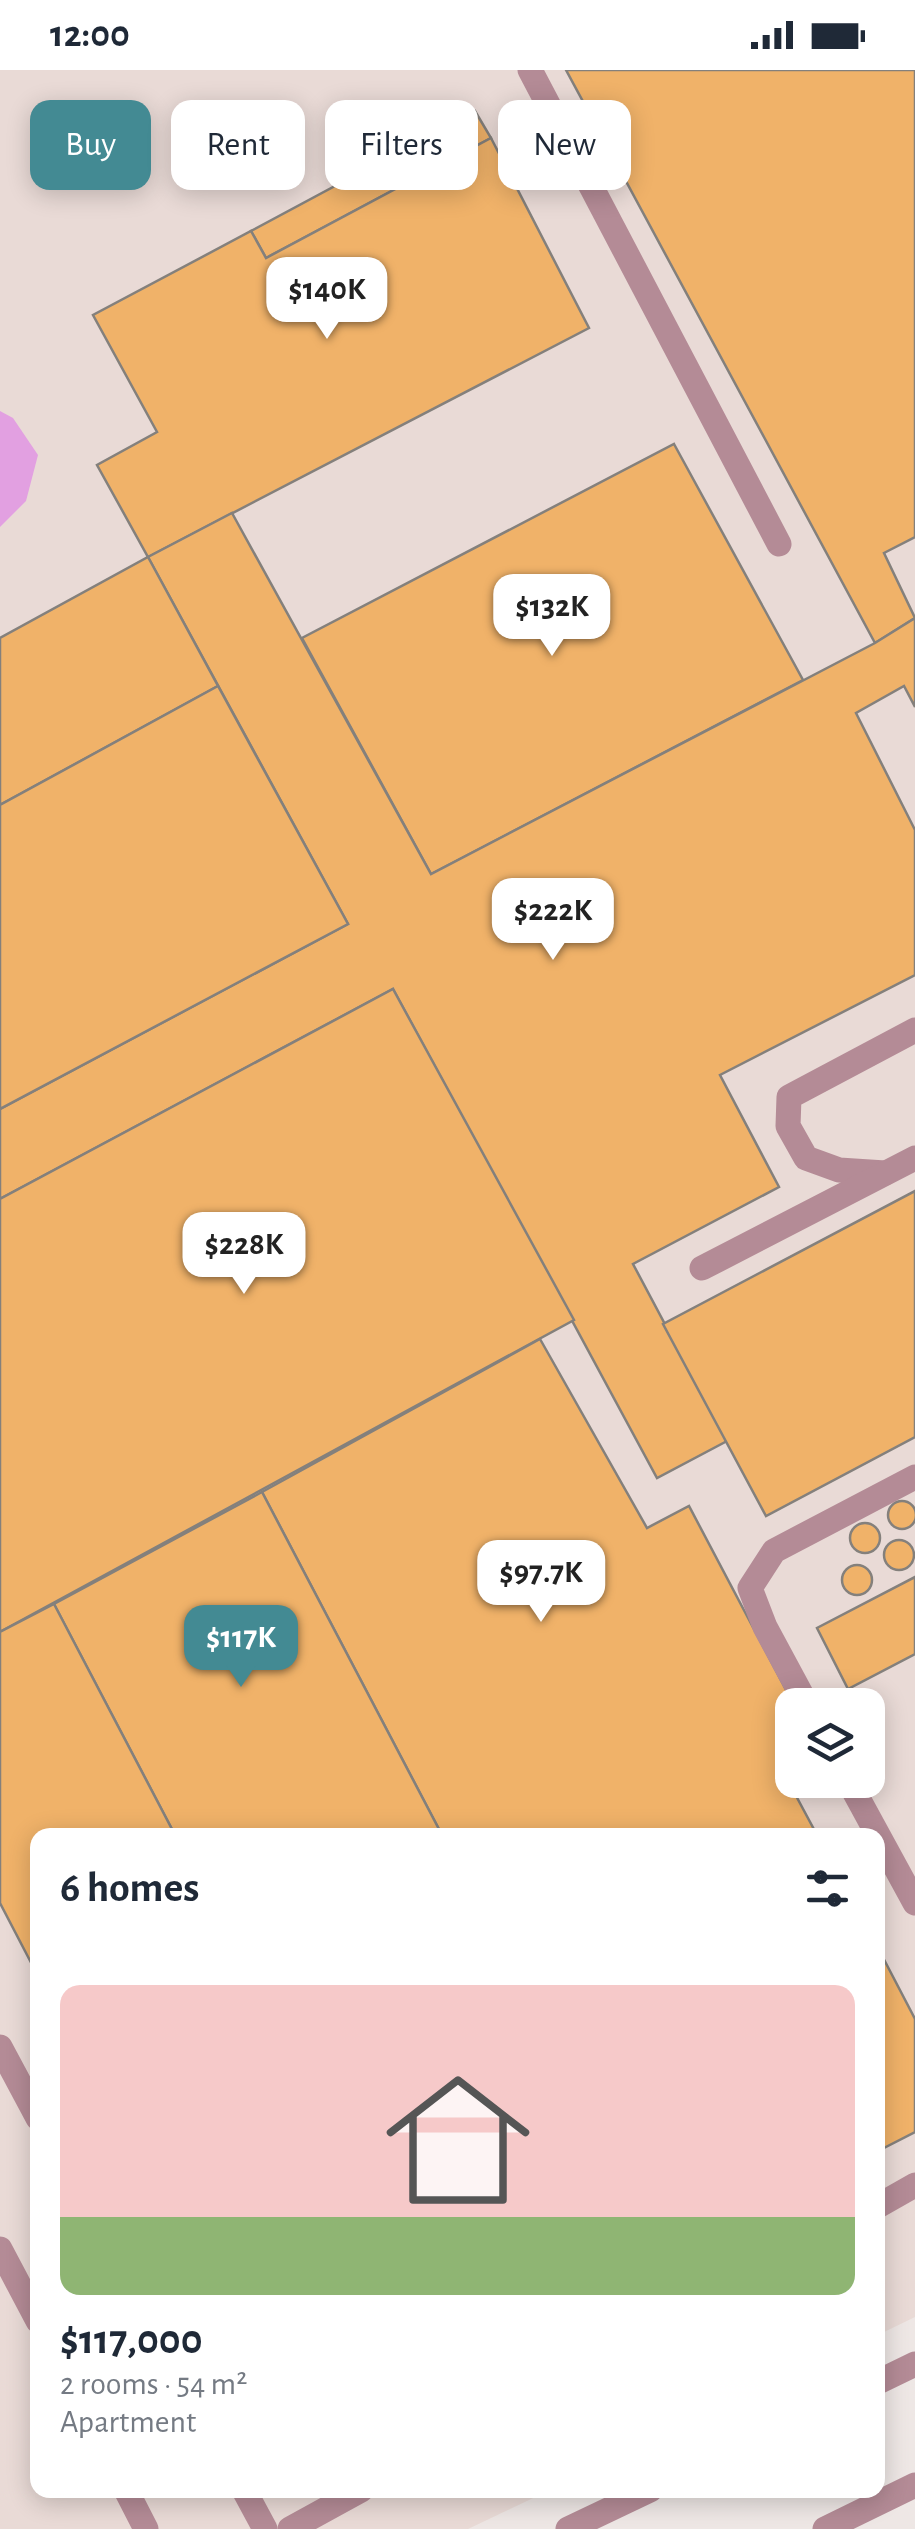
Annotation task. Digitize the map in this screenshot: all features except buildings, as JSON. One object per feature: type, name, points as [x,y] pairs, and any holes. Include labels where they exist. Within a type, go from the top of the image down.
[{"type":"lane","points":[[530,70],[779,544]]},
{"type":"lane","points":[[886,1173],[839,1170],[806,1158],[788,1126],[789,1097],[915,1030]]},
{"type":"lane","points":[[702,1268],[915,1158]]},
{"type":"lane","points":[[798,1688],[750,1588],[774,1550],[915,1477]]},
{"type":"lane","points":[[858,1798],[874,1828]]},
{"type":"lane","points":[[885,1848],[915,1903]]},
{"type":"lane","points":[[0,2047],[30,2103]]},
{"type":"lane","points":[[885,2202],[915,2185]]},
{"type":"lane","points":[[0,2249],[30,2306]]},
{"type":"lane","points":[[885,2379],[915,2364]]},
{"type":"lane","points":[[825,2529],[915,2485]]},
{"type":"lane","points":[[130,2498],[146,2529]]},
{"type":"lane","points":[[290,2529],[346,2498]]},
{"type":"lane","points":[[568,2529],[633,2498]]},
{"type":"shaded area","points":[[0,70],[915,70],[915,2317],[885,2332],[885,1828],[30,1828],[30,2498],[533,2498],[468,2529],[0,2529]]},
{"type":"shaded area","points":[[0,411],[13,418],[38,455],[26,501],[0,527]]}]
